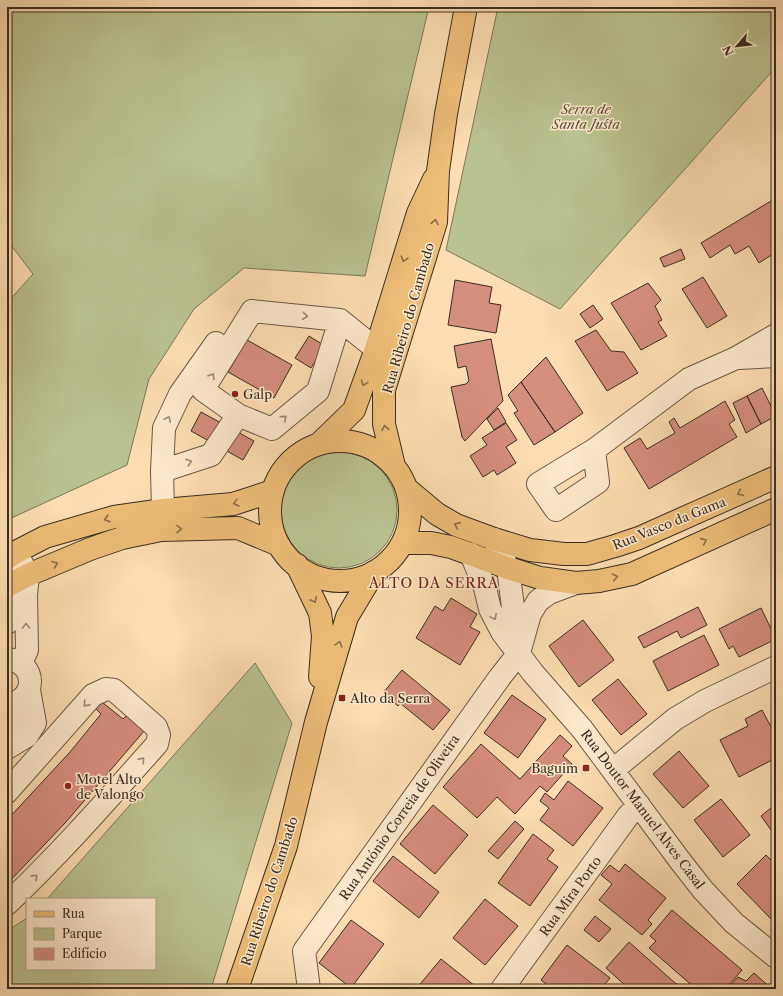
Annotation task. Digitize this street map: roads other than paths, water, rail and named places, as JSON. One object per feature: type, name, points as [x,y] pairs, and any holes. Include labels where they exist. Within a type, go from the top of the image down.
[{"type":"main road","name":"Rua Ribeiro do Cambado","points":[[394,466],[384,424],[384,390],[436,222],[438,170],[446,114],[466,7]]},
{"type":"main road","name":"Rua Ribeiro do Cambado","points":[[319,444],[354,410],[376,349],[418,213],[438,170]]},
{"type":"main road","points":[[333,441],[346,441],[360,443],[373,448],[394,466],[402,477],[407,489],[410,502],[410,516],[408,530],[403,543],[386,564],[362,578],[334,580],[321,578],[308,573],[287,556],[279,544],[274,532],[271,518],[271,504],[273,491],[278,478],[295,457],[306,449],[319,444],[333,441]]},
{"type":"main road","name":"Rua Vasco da Gama","points":[[407,489],[437,514],[456,525],[494,539],[530,550],[564,554],[587,554],[639,538],[776,477]]},
{"type":"main road","points":[[10,557],[45,538],[94,522],[114,517],[163,510],[234,504],[273,491]]},
{"type":"main road","points":[[403,543],[431,543],[451,547],[540,578],[576,583],[599,581],[632,574],[776,509]]},
{"type":"main road","points":[[8,586],[28,575],[90,549],[122,538],[161,530],[238,528],[279,544]]},
{"type":"main road","name":"Rua Ribeiro do Cambado","points":[[297,565],[320,613],[323,636],[316,722]]},
{"type":"main road","name":"Rua Ribeiro do Cambado","points":[[237,989],[286,846],[316,722],[347,617],[374,572]]},
{"type":"street","points":[[252,311],[204,390],[238,415],[272,429],[318,391],[340,320]]},
{"type":"street","points":[[163,510],[162,471],[164,428],[180,394],[206,359],[225,329],[252,311],[340,320],[376,349]]},
{"type":"street","points":[[594,450],[689,379],[736,358],[776,335]]},
{"type":"street","points":[[736,358],[776,356]]},
{"type":"street","points":[[162,471],[211,455],[238,415]]},
{"type":"street","points":[[494,539],[508,568],[518,653]]},
{"type":"street","points":[[485,588],[496,575],[526,557],[574,563],[592,560],[615,546]]},
{"type":"street","name":"Rua Doutor Manuel Alves Casal","points":[[471,554],[485,588],[490,609],[502,632],[533,672],[582,729],[703,890],[734,923],[776,957]]},
{"type":"street","points":[[7,704],[13,704],[25,696],[30,683],[26,669],[14,661],[27,650],[26,595],[28,575],[10,557]]},
{"type":"street","points":[[7,618],[10,557]]},
{"type":"street","points":[[518,653],[530,614],[538,601],[549,593],[576,583]]},
{"type":"street","name":"Rua António Correia de Oliveira","points":[[310,989],[304,951],[500,676],[518,653]]},
{"type":"street","points":[[613,770],[675,719],[705,701],[776,667]]},
{"type":"street","points":[[7,792],[93,695],[106,689],[114,690],[156,727],[159,736],[157,744],[62,849],[7,904]]},
{"type":"street","points":[[7,748],[27,736],[35,723],[28,690]]},
{"type":"street","points":[[7,707],[16,723],[7,736]]},
{"type":"street","name":"Rua Mira Porto","points":[[507,987],[628,816],[639,805]]},
{"type":"place","name":"Galp","points":[[235,394]]},
{"type":"place","name":"Alto da Serra","points":[[342,698]]},
{"type":"place","name":"Baguim","points":[[586,768]]},
{"type":"place","name":"Motel Alto de Valongo","points":[[68,786]]},
{"type":"district","name":"ALTO DA SERRA","points":[[434,583]]},
{"type":"park label","name":"Serra de Santa Justa","points":[[586,116]]}]
